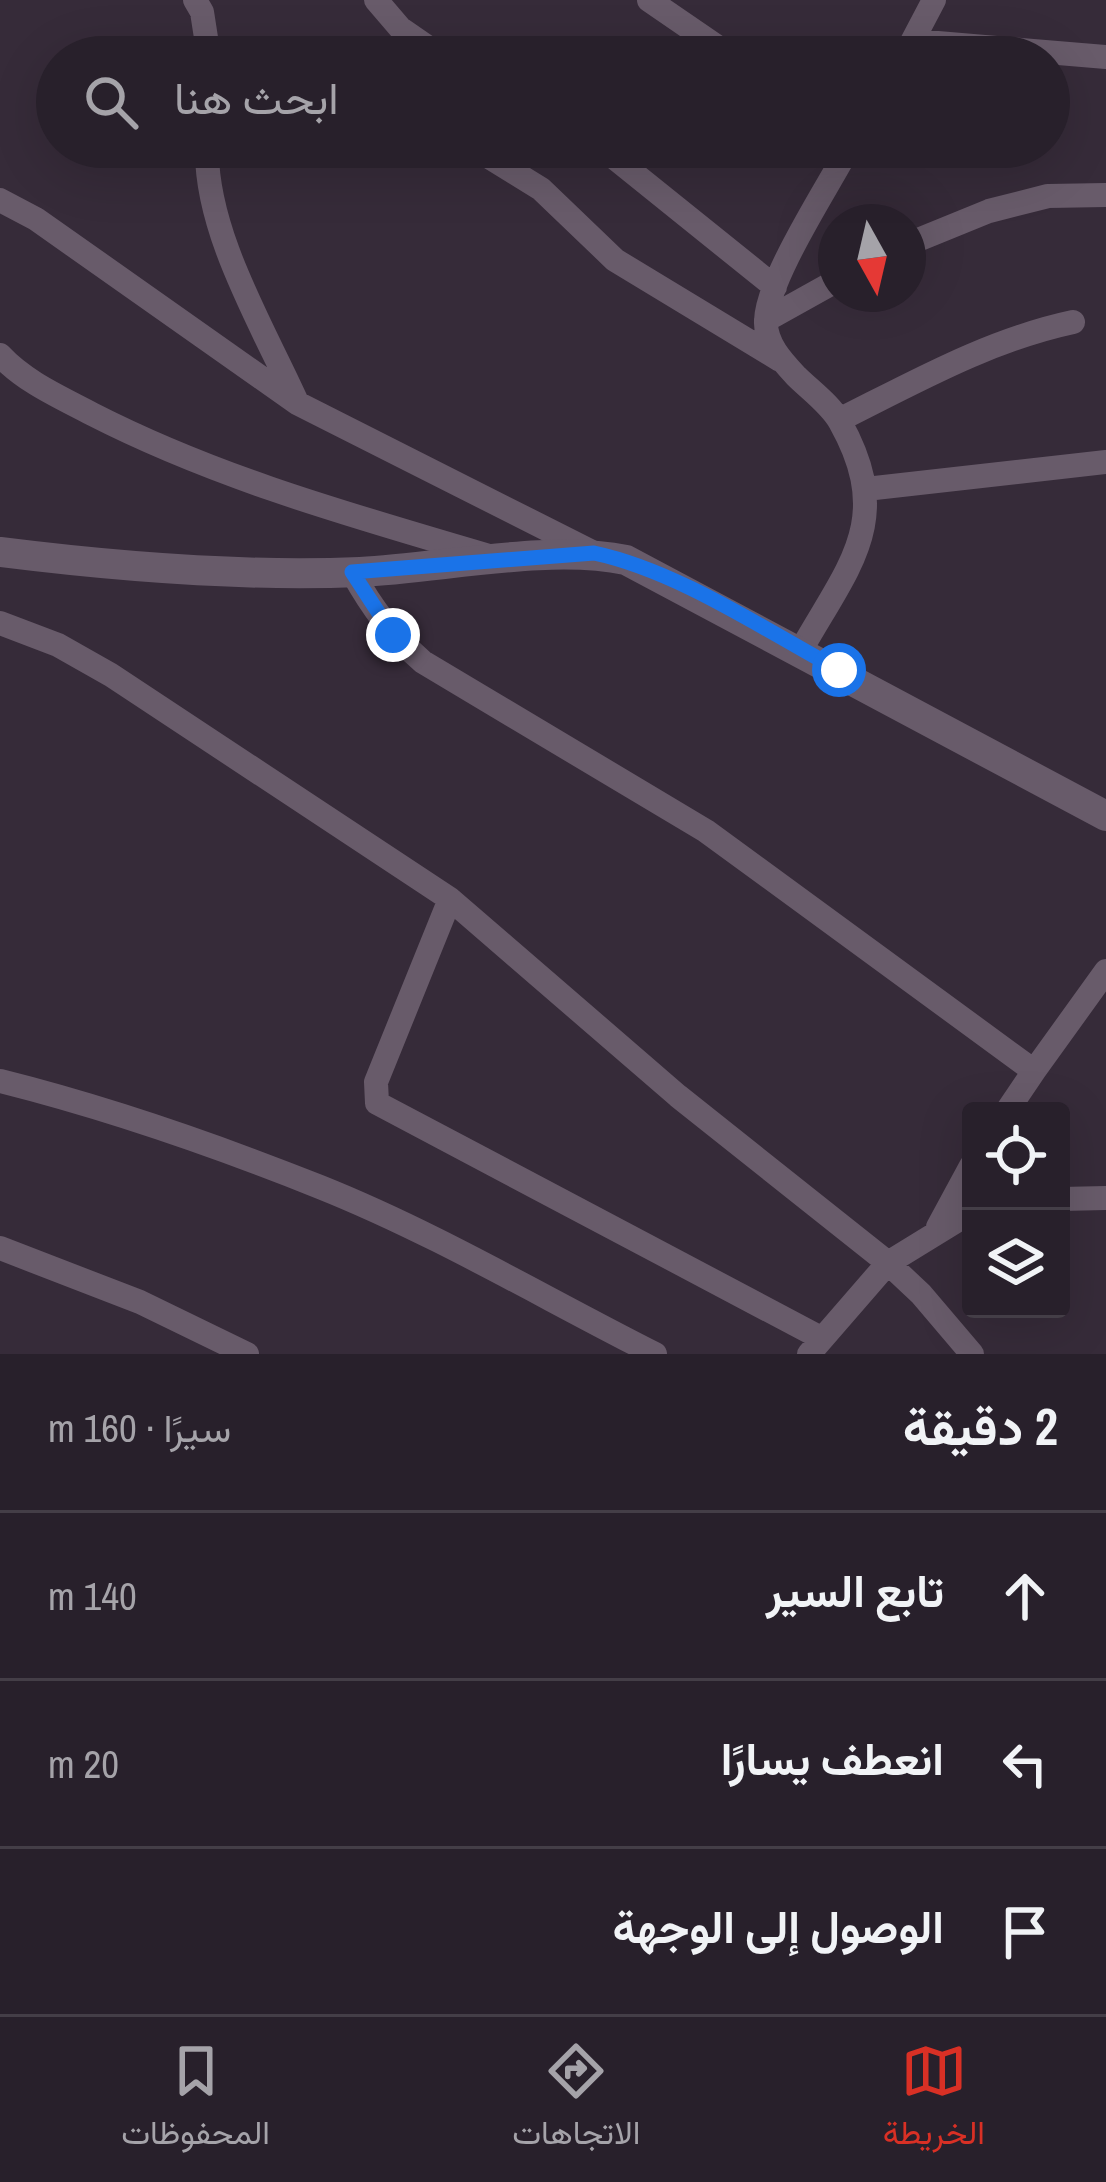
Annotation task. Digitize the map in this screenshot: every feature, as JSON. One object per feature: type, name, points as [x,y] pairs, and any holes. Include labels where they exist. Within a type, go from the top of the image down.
[{"type":"street","points":[[195,0],[206,36]]},
{"type":"street","points":[[376,0],[412,36]]},
{"type":"street","points":[[650,0],[702,36]]},
{"type":"street","points":[[916,36],[934,0]]},
{"type":"street","points":[[1070,56],[1106,57]]},
{"type":"street","points":[[209,168],[212,200],[226,244],[297,403]]},
{"type":"street","points":[[506,168],[541,190],[615,260],[781,361],[839,419],[866,489],[867,520],[853,559],[801,650]]},
{"type":"street","points":[[627,168],[775,286]]},
{"type":"street","points":[[781,361],[766,320],[775,286],[838,168]]},
{"type":"street","points":[[926,237],[989,211],[1048,196],[1106,195]]},
{"type":"street","points":[[0,200],[36,218],[297,403],[594,553],[663,576],[1106,816]]},
{"type":"street","points":[[766,320],[818,291]]},
{"type":"street","points":[[839,419],[1006,339],[1073,322]]},
{"type":"street","points":[[0,355],[35,384],[167,451],[270,491],[503,560]]},
{"type":"street","points":[[866,489],[1106,462]]},
{"type":"street","points":[[0,552],[102,565],[352,572],[594,553]]},
{"type":"street","points":[[352,572],[393,635],[423,662],[706,831],[1034,1071]]},
{"type":"street","points":[[0,623],[58,645],[111,675],[449,899],[678,1096],[887,1263],[921,1294],[972,1354]]},
{"type":"street","points":[[449,899],[376,1082],[377,1103],[815,1346],[887,1263],[962,1217]]},
{"type":"street","points":[[1013,1102],[1106,971]]},
{"type":"street","points":[[0,1081],[128,1119],[321,1187],[436,1240],[655,1354]]},
{"type":"street","points":[[935,1233],[962,1183]]},
{"type":"street","points":[[1070,1198],[1106,1198]]},
{"type":"street","points":[[0,1248],[140,1302],[247,1354]]},
{"type":"route","points":[[393,635],[352,572],[594,553],[663,576],[839,670]]}]
